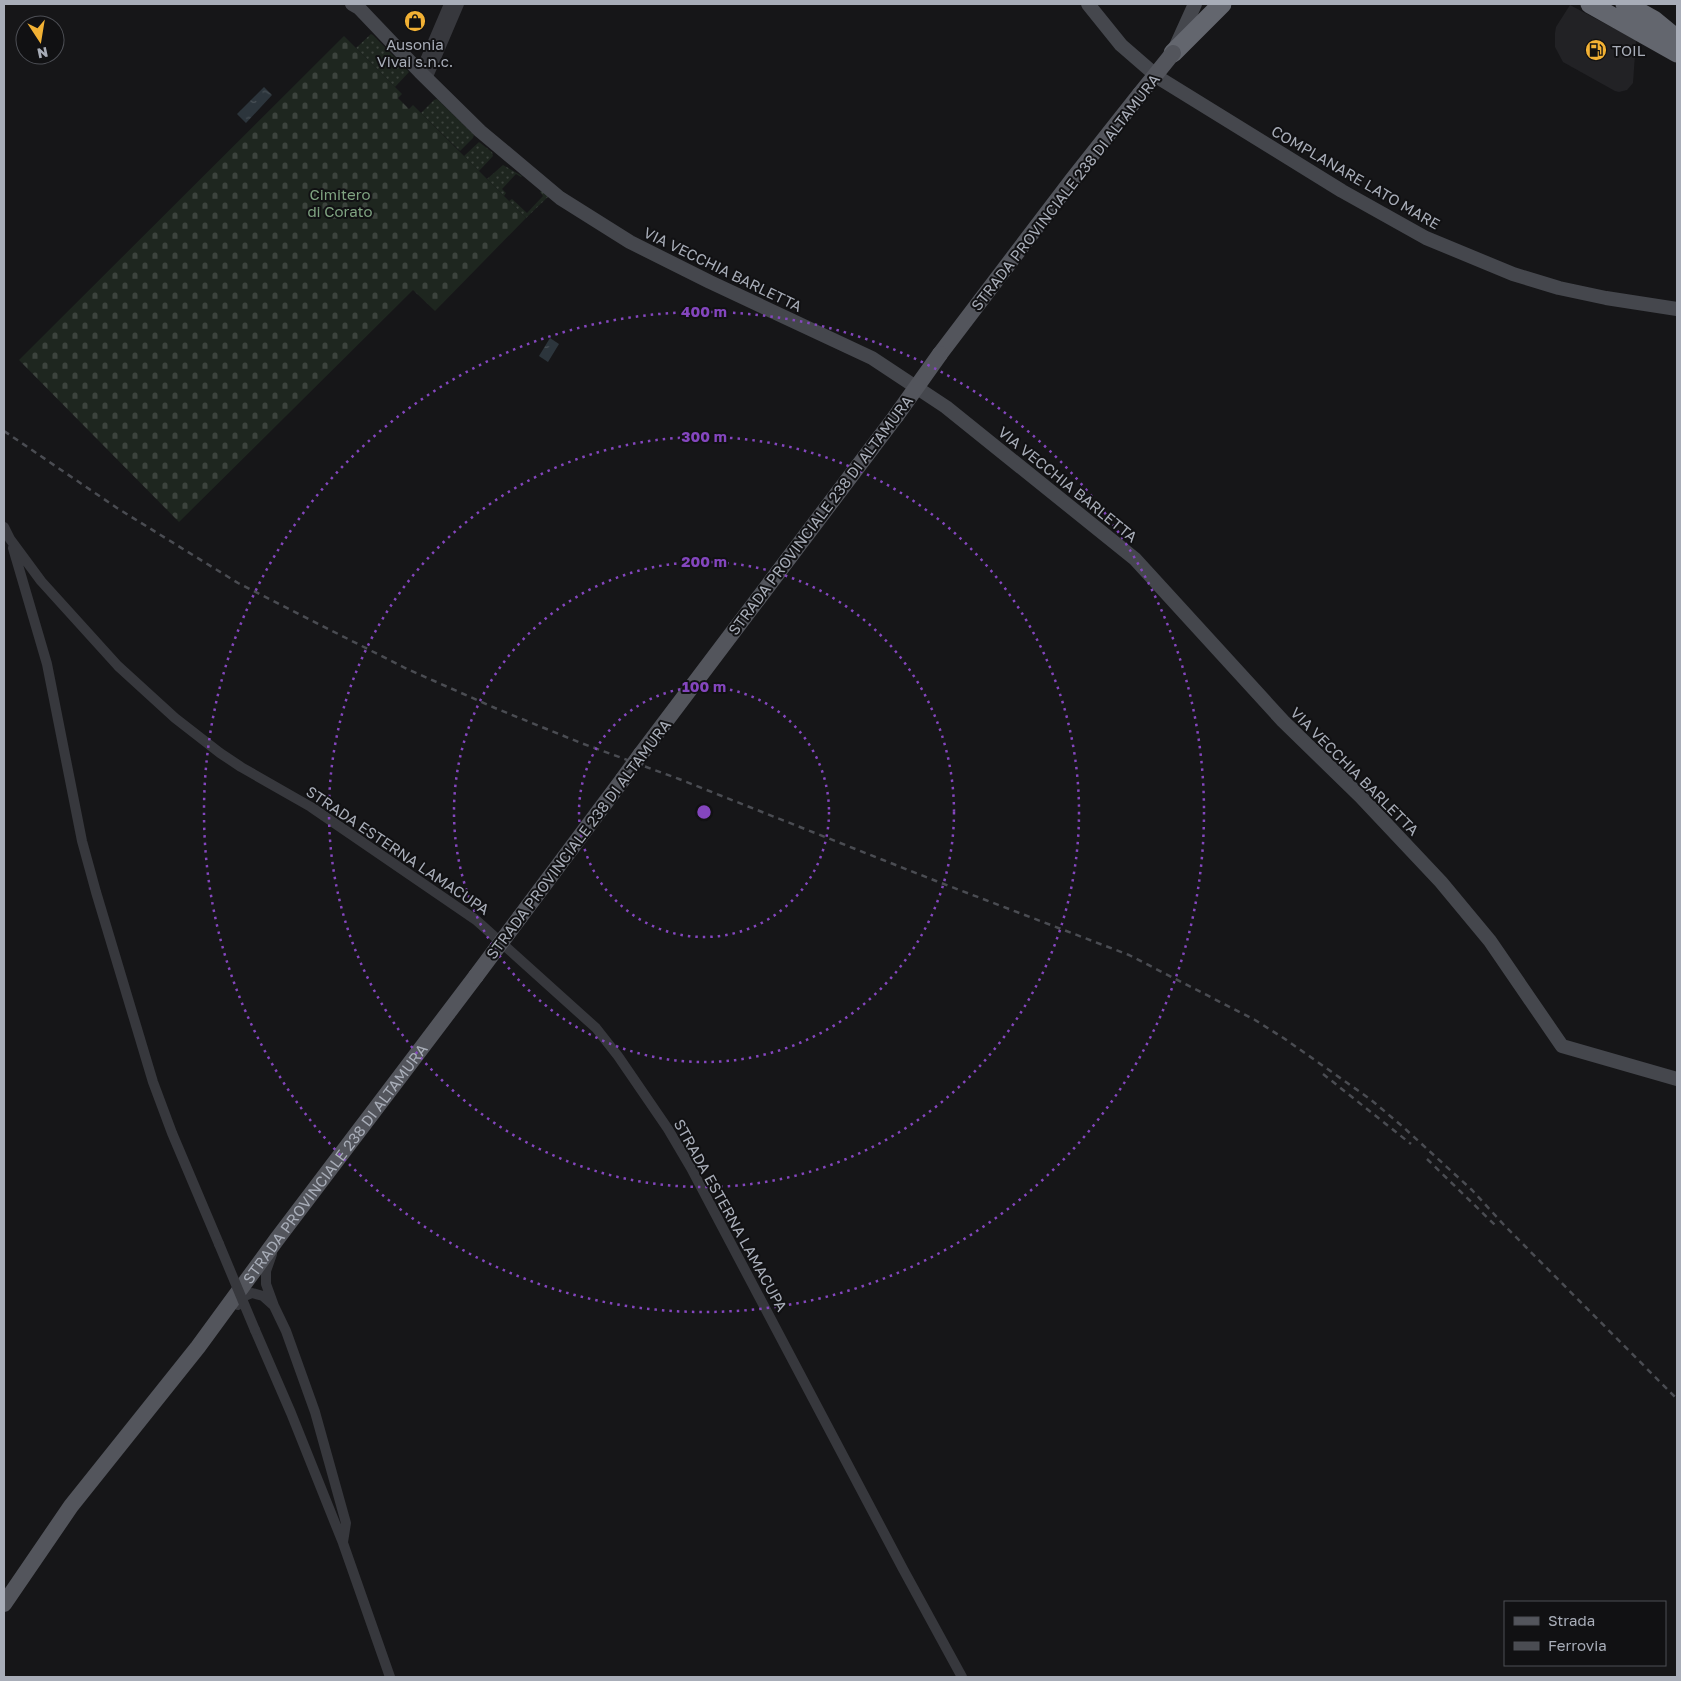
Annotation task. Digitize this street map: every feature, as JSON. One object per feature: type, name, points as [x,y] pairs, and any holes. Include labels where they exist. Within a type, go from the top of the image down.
[{"type":"highway","points":[[1173,52],[1209,4]]},
{"type":"highway","points":[[1173,52],[1222,4]]},
{"type":"highway","points":[[1590,4],[1677,53]]},
{"type":"highway","points":[[1609,4],[1677,41]]},
{"type":"highway","points":[[1625,4],[1654,20],[1677,41]]},
{"type":"main road","name":"STRADA PROVINCIALE 238 DI ALTAMURA","points":[[4,1604],[71,1506],[198,1347],[277,1238],[896,416],[940,354],[1053,204],[1173,52]]},
{"type":"street","name":"VIA VECCHIA BARLETTA","points":[[352,4],[359,8],[480,131],[567,203],[630,242],[872,358],[954,414],[1135,559],[1283,721],[1360,796],[1441,882],[1490,941],[1562,1046],[1677,1079]]},
{"type":"street","points":[[424,76],[449,4]]},
{"type":"street","points":[[424,76],[454,4]]},
{"type":"street","points":[[424,76],[459,4]]},
{"type":"street","name":"COMPLANARE LATO MARE","points":[[1088,4],[1121,45],[1159,78],[1383,216],[1426,238],[1514,274],[1559,288],[1606,298],[1677,309]]},
{"type":"street","points":[[1173,52],[1195,4]]},
{"type":"street","points":[[4,527],[10,540],[47,664],[82,842],[153,1082],[172,1133],[291,1413],[343,1543],[390,1677]]},
{"type":"street","name":"STRADA ESTERNA LAMACUPA","points":[[10,540],[41,581],[118,666],[173,716],[220,753],[311,807],[476,920],[596,1028],[618,1056],[668,1129],[691,1168],[962,1677]]},
{"type":"street","points":[[277,1238],[266,1271],[266,1284],[286,1331],[315,1412],[346,1523],[343,1543]]},
{"type":"street","points":[[198,1347],[220,1330],[244,1296],[252,1293],[263,1296],[274,1306]]},
{"type":"shaded area","name":"TOIL","points":[[1570,5],[1636,40],[1633,83],[1627,90],[1615,91],[1563,62],[1555,47],[1555,33],[1556,27]]},
{"type":"green space","points":[[371,34],[409,72],[395,87],[356,48]]},
{"type":"green space","name":"Cimitero di Corato","points":[[344,36],[402,94],[398,98],[409,109],[413,105],[526,218],[435,311],[413,290],[179,522],[19,360]]},
{"type":"green space","points":[[437,99],[474,135],[460,151],[421,113]]},
{"type":"green space","points":[[479,142],[492,152],[493,156],[479,171],[464,156]]},
{"type":"green space","points":[[503,165],[522,176],[516,174],[502,189],[506,193],[504,196],[487,179]]},
{"type":"green space","points":[[542,190],[550,195],[526,218],[509,201],[512,199],[527,213],[543,196],[540,192]]},
{"type":"water","points":[[264,87],[272,95],[246,123],[237,114]]},
{"type":"water","points":[[550,338],[559,344],[548,362],[539,356]]},
{"type":"railway","points":[[4,431],[117,508],[238,583],[405,668],[495,708],[581,743],[679,779],[1129,955],[1255,1020],[1370,1099],[1402,1126],[1472,1190],[1504,1225],[1677,1399]]},
{"type":"railway","points":[[1323,1074],[1411,1144]]},
{"type":"railway","points":[[1427,1159],[1495,1225]]},
{"type":"place","name":"Ausonia Vivai s.n.c.","points":[[415,21]]},
{"type":"place","name":"TOIL","points":[[1596,50]]}]
